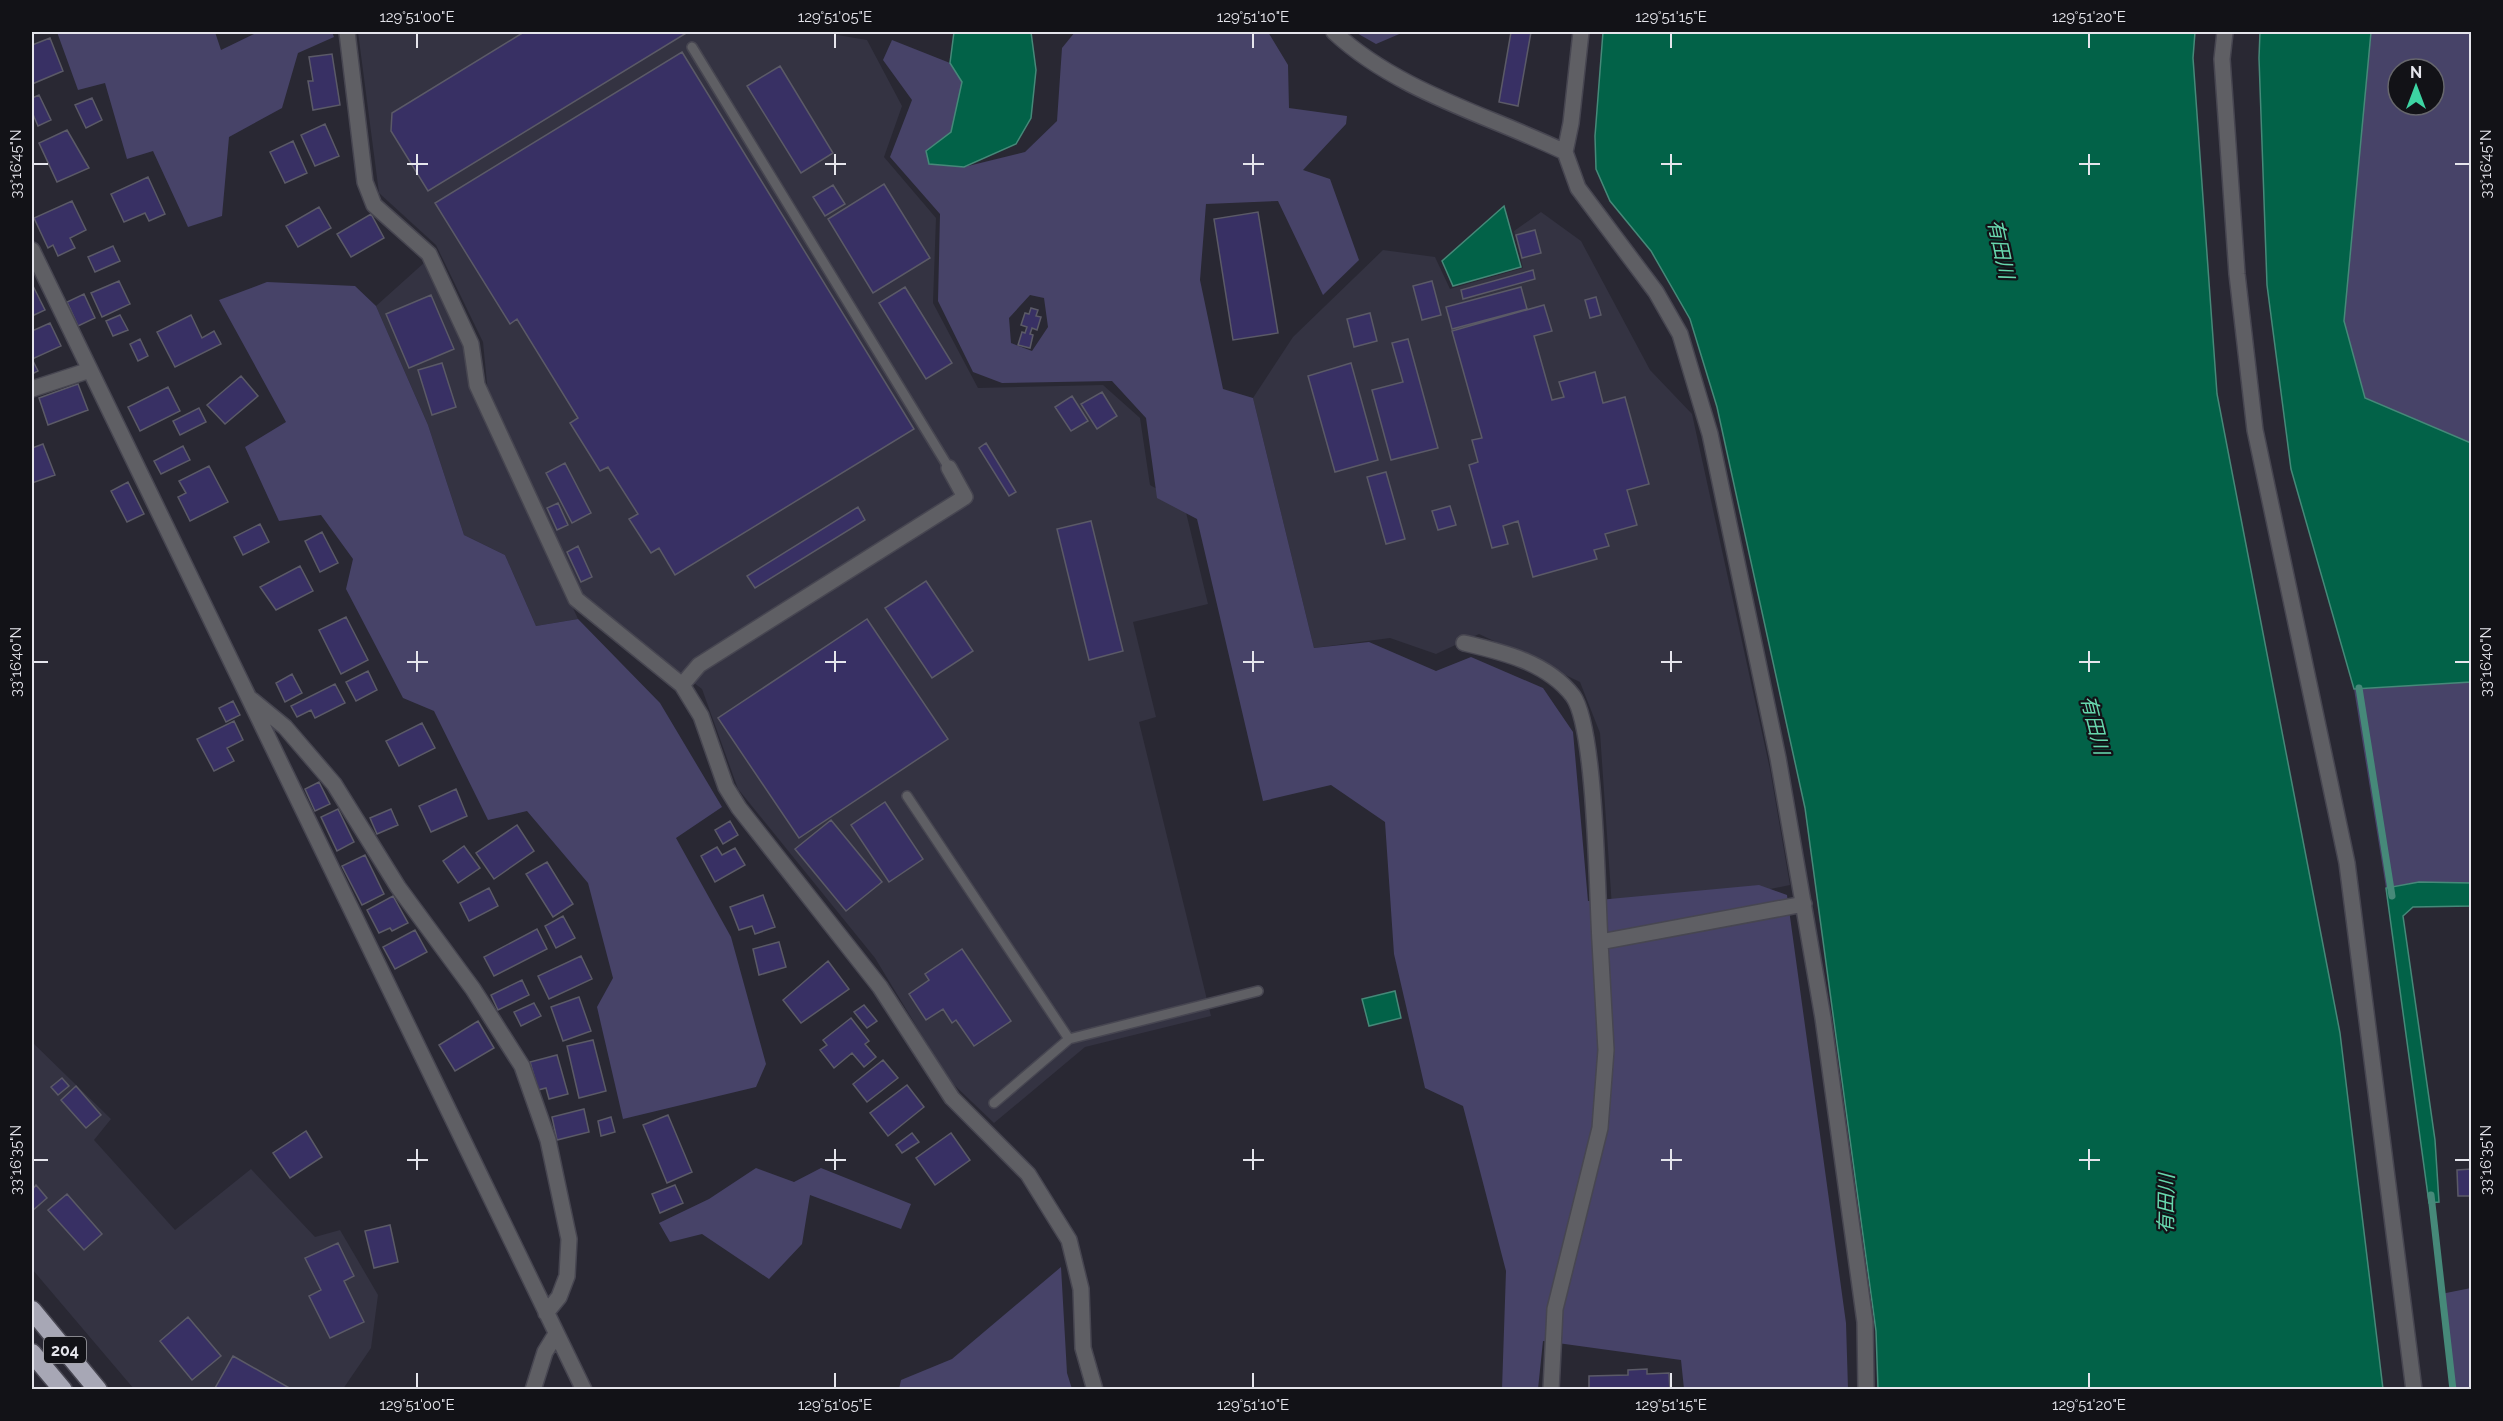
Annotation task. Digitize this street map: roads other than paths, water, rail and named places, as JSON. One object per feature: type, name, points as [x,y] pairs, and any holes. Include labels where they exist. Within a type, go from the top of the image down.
[{"type":"highway","name":"204","points":[[32,1310],[98,1389]]},
{"type":"highway","name":"204","points":[[32,1353],[63,1389]]},
{"type":"street","points":[[347,32],[365,182],[374,205],[429,254],[471,344],[477,385],[576,599],[682,685],[701,716],[726,787],[739,808],[880,987],[952,1098],[1028,1174],[1069,1240],[1082,1288],[1083,1348],[1095,1389]]},
{"type":"street","points":[[1334,32],[1354,51],[1406,81],[1564,152]]},
{"type":"street","points":[[1581,32],[1572,123],[1564,152],[1578,188],[1656,292],[1680,334],[1710,434],[1778,758],[1823,1018],[1865,1322],[1866,1389]]},
{"type":"street","points":[[2225,32],[2222,60],[2237,274],[2255,430],[2347,863],[2414,1389]]},
{"type":"street","points":[[32,250],[584,1389]]},
{"type":"street","points":[[32,389],[90,370]]},
{"type":"street","points":[[682,685],[699,665],[965,497],[949,468]]},
{"type":"street","points":[[1464,643],[1518,656],[1554,679],[1574,697],[1584,723],[1591,781],[1606,1050],[1600,1128],[1555,1309],[1551,1389]]},
{"type":"street","points":[[248,696],[285,727],[334,784],[398,887],[473,989],[522,1066],[548,1140],[569,1239],[567,1276],[559,1297],[546,1313]]},
{"type":"street","points":[[1600,942],[1804,904]]},
{"type":"street","points":[[533,1389],[545,1352],[556,1334]]},
{"type":"lane","points":[[692,47],[949,468]]},
{"type":"lane","points":[[907,796],[1069,1039]]},
{"type":"lane","points":[[994,1103],[1069,1039],[1258,991]]},
{"type":"water","points":[[954,32],[1031,32],[1036,70],[1031,118],[1016,144],[964,167],[929,164],[926,151],[951,132],[962,82],[950,63]]},
{"type":"water","name":"有田川","points":[[1603,32],[2195,32],[2193,58],[2217,394],[2340,1033],[2383,1389],[1878,1389],[1876,1331],[1805,808],[1717,407],[1690,319],[1651,251],[1610,201],[1596,169],[1595,136]]},
{"type":"water","points":[[2260,32],[2371,32],[2344,321],[2365,398],[2471,443],[2471,682],[2354,689],[2291,469],[2267,285]]},
{"type":"water","points":[[1504,206],[1521,267],[1453,286],[1442,261]]},
{"type":"water","points":[[2419,882],[2472,883],[2471,906],[2413,907],[2403,916],[2435,1140],[2439,1202],[2429,1203],[2386,888]]},
{"type":"water","points":[[1395,991],[1401,1018],[1369,1026],[1362,999]]},
{"type":"waterway","points":[[2359,688],[2392,896]]},
{"type":"waterway","points":[[2431,1195],[2453,1390]]}]
